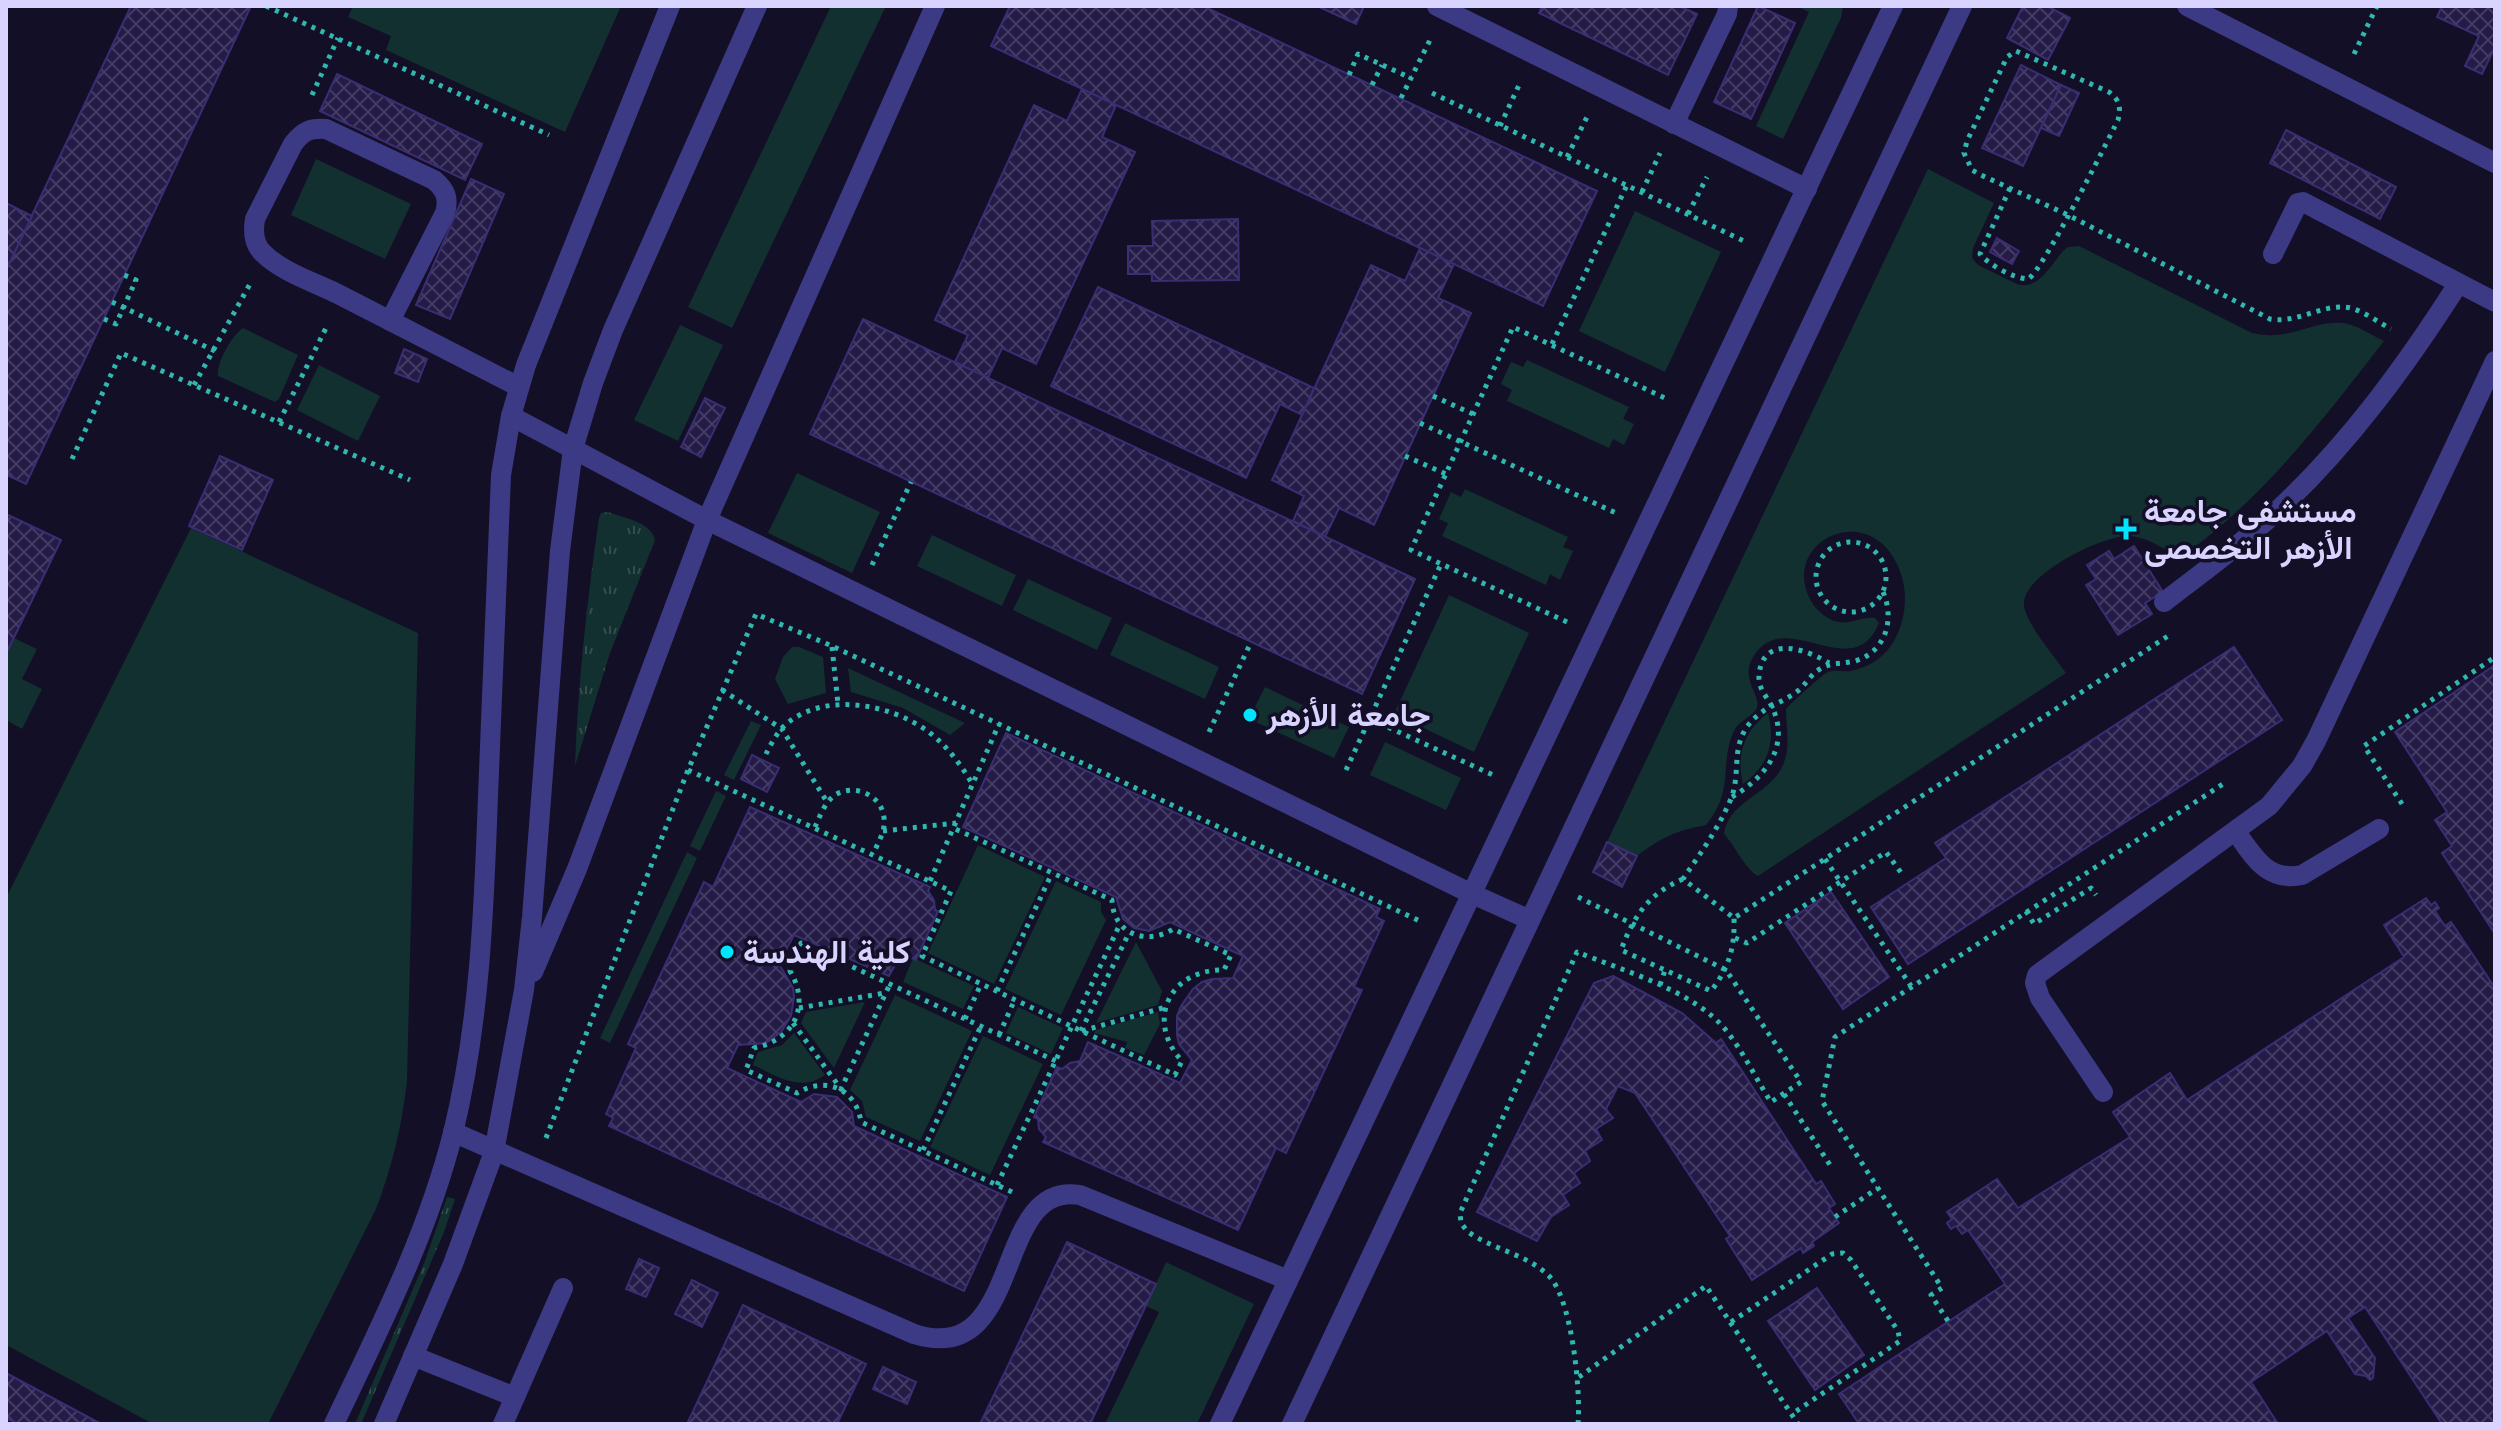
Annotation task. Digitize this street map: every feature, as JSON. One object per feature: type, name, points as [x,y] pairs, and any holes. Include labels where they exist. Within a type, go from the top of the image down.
[{"type":"lane","points":[[334,1424],[415,1252],[453,1132],[468,1059],[484,922],[501,475],[511,416],[519,387],[670,6]]},
{"type":"lane","points":[[384,1424],[453,1264],[494,1152],[524,990],[560,551],[573,449],[613,330],[757,6]]},
{"type":"lane","points":[[524,990],[577,869],[707,520],[935,6]]},
{"type":"lane","points":[[1674,124],[1727,14],[1728,6]]},
{"type":"lane","points":[[1220,1424],[1893,6]]},
{"type":"lane","points":[[1292,1424],[1962,6]]},
{"type":"lane","points":[[2187,6],[2495,163]]},
{"type":"lane","points":[[1441,8],[1807,189]]},
{"type":"lane","points":[[390,321],[445,213],[448,204],[446,194],[434,180],[326,129],[312,128],[301,134],[293,144],[255,219],[255,239],[265,256],[390,321],[519,387]]},
{"type":"lane","points":[[2273,254],[2298,203],[2303,202],[2495,302]]},
{"type":"lane","points":[[2164,602],[2245,539],[2318,470],[2420,344],[2458,284]]},
{"type":"lane","points":[[2103,1092],[2040,998],[2035,983],[2037,975],[2269,806],[2302,766],[2495,361]]},
{"type":"lane","points":[[511,416],[707,520],[1530,920]]},
{"type":"lane","points":[[2236,832],[2262,867],[2272,874],[2291,878],[2302,875],[2379,829]]},
{"type":"lane","points":[[453,1132],[935,1341],[957,1338],[975,1326],[988,1309],[1035,1210],[1059,1194],[1080,1195],[1288,1280]]},
{"type":"lane","points":[[503,1424],[563,1288]]},
{"type":"lane","points":[[413,1356],[515,1397]]},
{"type":"path","points":[[266,6],[549,135]]},
{"type":"path","points":[[2339,83],[2377,6]]},
{"type":"path","points":[[1401,98],[1441,8]]},
{"type":"path","points":[[301,134],[310,100],[338,38]]},
{"type":"path","points":[[2010,188],[1980,251],[1985,260],[2015,276],[2033,277],[2068,215],[2118,120],[2120,104],[2109,92],[2016,51],[2003,65],[1964,153],[1972,170],[2068,215],[2270,319],[2289,320],[2325,310],[2351,308],[2420,344]]},
{"type":"path","points":[[1349,75],[1358,54],[1411,78]]},
{"type":"path","points":[[1500,126],[1533,54]]},
{"type":"path","points":[[1372,85],[1382,65]]},
{"type":"path","points":[[1567,157],[1602,88]]},
{"type":"path","points":[[1432,93],[1774,256]]},
{"type":"path","points":[[1642,192],[1674,124]]},
{"type":"path","points":[[1688,214],[1722,147]]},
{"type":"path","points":[[1552,344],[1627,185]]},
{"type":"path","points":[[194,385],[265,256]]},
{"type":"path","points":[[104,319],[116,324],[124,308],[136,280],[124,275]]},
{"type":"path","points":[[279,422],[342,296]]},
{"type":"path","points":[[112,302],[215,351]]},
{"type":"path","points":[[1594,634],[1411,550],[1513,327],[1699,414]]},
{"type":"path","points":[[72,459],[121,353],[410,480]]},
{"type":"path","points":[[1433,396],[1473,414]]},
{"type":"path","points":[[1420,423],[1646,527]]},
{"type":"path","points":[[1405,456],[1446,474]]},
{"type":"path","points":[[859,594],[911,482]]},
{"type":"path","points":[[1683,879],[1734,918],[1735,938],[1726,970],[1711,991],[1621,950],[1632,923],[1652,896],[1683,879],[1712,836],[1732,797],[1735,755],[1749,725],[1798,691],[1814,672],[1830,664],[1864,657],[1882,640],[1889,616],[1883,592],[1885,566],[1878,554],[1856,541],[1831,547],[1816,568],[1815,581],[1819,594],[1839,611],[1852,613],[1876,602],[1883,592]]},
{"type":"path","points":[[1346,770],[1441,564]]},
{"type":"path","points":[[1734,918],[2181,627],[2164,602]]},
{"type":"path","points":[[534,1169],[688,770],[756,614],[832,646],[1451,935]]},
{"type":"path","points":[[1196,759],[1251,642]]},
{"type":"path","points":[[832,646],[838,705]]},
{"type":"path","points":[[1732,797],[1758,780],[1775,752],[1776,721],[1772,707],[1763,694],[1759,679],[1761,666],[1774,651],[1787,647],[1800,649],[1830,664]]},
{"type":"path","points":[[2379,829],[2406,810],[2364,746],[2495,657]]},
{"type":"path","points":[[722,690],[782,729],[827,802]]},
{"type":"path","points":[[766,754],[782,729],[798,716],[838,705],[885,710],[908,719],[947,748],[973,785]]},
{"type":"path","points":[[1370,719],[1520,788]]},
{"type":"path","points":[[930,881],[1000,724]]},
{"type":"path","points":[[688,770],[951,891],[922,956],[1175,1075],[1182,1061],[1166,1037],[1164,1022],[1172,993],[1195,974],[1224,970],[1231,955],[1173,929],[1147,938],[1129,933],[1114,913],[1112,900],[954,826],[883,831]]},
{"type":"path","points":[[1948,1321],[1931,1295],[1942,1288],[1822,1101],[1835,1037],[2223,784]]},
{"type":"path","points":[[815,827],[827,802],[837,794],[849,790],[861,791],[881,806],[885,819],[873,854]]},
{"type":"path","points":[[2180,811],[2188,822]]},
{"type":"path","points":[[1735,938],[1747,943],[1886,852],[1902,874]]},
{"type":"path","points":[[1825,859],[1911,986]]},
{"type":"path","points":[[997,991],[1052,873]]},
{"type":"path","points":[[1548,883],[1726,970],[1801,1082],[1771,1102],[1720,1024],[1660,985],[1577,952],[1460,1213],[1461,1223],[1474,1236],[1550,1276],[1562,1301],[1579,1377],[1578,1424]]},
{"type":"path","points":[[2026,911],[2034,924],[2091,888]]},
{"type":"path","points":[[997,1185],[1120,924]]},
{"type":"path","points":[[1081,1031],[1129,933]]},
{"type":"path","points":[[841,1089],[818,1084],[797,1093],[746,1070],[754,1048],[777,1041],[793,1023],[799,1008],[797,982],[790,971],[801,943],[1056,1061]]},
{"type":"path","points":[[1660,985],[1665,970]]},
{"type":"path","points":[[841,1089],[890,984]]},
{"type":"path","points":[[965,1019],[981,984]]},
{"type":"path","points":[[799,1008],[886,992]]},
{"type":"path","points":[[999,1035],[1015,999]]},
{"type":"path","points":[[1081,1031],[1166,1007]]},
{"type":"path","points":[[793,1023],[841,1089],[856,1103],[861,1122],[1040,1204]]},
{"type":"path","points":[[923,1150],[981,1026]]},
{"type":"path","points":[[1784,1094],[1830,1165]]},
{"type":"path","points":[[1835,1217],[1878,1188]]},
{"type":"path","points":[[1731,1322],[1832,1254],[1847,1255],[1859,1272],[1898,1331],[1900,1341],[1792,1414]]},
{"type":"path","points":[[1579,1377],[1706,1286],[1798,1424]]},
{"type":"green space","points":[[353,6],[621,6],[565,132],[386,50],[391,36],[348,17]]},
{"type":"green space","points":[[831,6],[886,6],[732,328],[688,307]]},
{"type":"green space","points":[[1797,6],[1843,6],[1841,18],[1783,139],[1756,126],[1809,12]]},
{"type":"green space","points":[[316,159],[411,204],[385,259],[291,215]]},
{"type":"green space","points":[[1928,169],[1994,203],[1973,248],[1972,258],[1978,265],[2017,284],[2031,284],[2038,280],[2063,251],[2079,246],[2252,333],[2277,335],[2342,323],[2384,341],[2314,429],[2265,484],[2180,558],[2143,539],[2118,537],[2066,558],[2036,581],[2027,593],[2026,613],[2035,631],[2066,673],[1758,876],[1749,869],[1724,834],[1734,813],[1769,784],[1783,765],[1787,744],[1786,709],[1826,673],[1857,670],[1881,657],[1894,641],[1904,613],[1905,593],[1901,574],[1883,545],[1866,534],[1848,532],[1830,536],[1816,547],[1807,562],[1804,580],[1811,601],[1835,621],[1875,618],[1879,623],[1868,640],[1853,648],[1785,638],[1769,642],[1755,654],[1750,663],[1749,678],[1757,707],[1733,733],[1724,789],[1715,812],[1706,825],[1669,836],[1637,856],[1607,842]]},
{"type":"green space","points":[[1635,211],[1721,252],[1665,372],[1579,331]]},
{"type":"green space","points":[[680,325],[723,345],[678,441],[634,420]]},
{"type":"green space","points":[[243,328],[298,355],[275,402],[218,376],[226,350]]},
{"type":"green space","points":[[1527,360],[1629,407],[1623,419],[1634,424],[1624,445],[1613,439],[1609,448],[1507,401],[1512,390],[1501,384],[1511,362],[1523,367]]},
{"type":"green space","points":[[319,365],[380,396],[358,441],[297,410]]},
{"type":"green space","points":[[797,473],[880,512],[852,573],[768,533]]},
{"type":"green space","points":[[1465,489],[1568,537],[1563,547],[1573,551],[1560,580],[1550,574],[1546,585],[1442,536],[1448,523],[1439,519],[1451,492],[1461,497]]},
{"type":"green space","points":[[608,512],[643,525],[655,540],[610,653],[575,766],[581,673],[599,518],[601,513]]},
{"type":"green space","points":[[191,528],[418,633],[407,1081],[402,1114],[392,1162],[376,1209],[268,1424],[153,1424],[6,1345],[6,898]]},
{"type":"green space","points":[[932,535],[1016,575],[1002,606],[917,566]]},
{"type":"green space","points":[[1028,579],[1112,618],[1097,650],[1013,610]]},
{"type":"green space","points":[[1449,595],[1529,633],[1474,752],[1394,714]]},
{"type":"green space","points":[[1125,623],[1219,667],[1205,699],[1110,655]]},
{"type":"green space","points":[[14,638],[37,649],[22,679],[42,689],[22,729],[6,720],[6,654]]},
{"type":"green space","points":[[792,647],[823,657],[826,693],[788,704],[775,679],[783,657]]},
{"type":"green space","points":[[848,668],[965,723],[950,735],[903,708],[851,692]]},
{"type":"green space","points":[[1265,687],[1349,727],[1334,758],[1249,719]]},
{"type":"green space","points":[[1768,713],[1771,734],[1768,753],[1759,769],[1743,784],[1741,763],[1744,744],[1753,727]]},
{"type":"green space","points":[[751,721],[761,725],[734,780],[724,775]]},
{"type":"green space","points":[[1385,742],[1461,778],[1446,810],[1370,775]]},
{"type":"green space","points":[[716,791],[726,796],[700,851],[690,846]]},
{"type":"green space","points":[[978,845],[1045,877],[994,984],[928,953]]},
{"type":"green space","points":[[687,852],[697,858],[610,1043],[600,1038]]},
{"type":"green space","points":[[1056,881],[1101,902],[1101,912],[1106,920],[1061,1015],[1005,989]]},
{"type":"green space","points":[[1136,942],[1162,991],[1158,1005],[1096,1023]]},
{"type":"green space","points":[[913,958],[974,986],[963,1009],[903,982]]},
{"type":"green space","points":[[895,995],[972,1031],[920,1141],[866,1117],[862,1101],[850,1090]]},
{"type":"green space","points":[[865,1002],[834,1068],[801,1023],[806,1012]]},
{"type":"green space","points":[[1018,1007],[1063,1028],[1051,1054],[1006,1033]]},
{"type":"green space","points":[[1158,1012],[1160,1024],[1144,1055],[1125,1048],[1127,1042],[1094,1033],[1096,1030]]},
{"type":"green space","points":[[794,1033],[825,1075],[807,1083],[798,1083],[753,1065],[758,1052],[782,1045]]},
{"type":"green space","points":[[983,1036],[1043,1064],[990,1175],[930,1147]]},
{"type":"green space","points":[[447,1197],[455,1199],[444,1232],[361,1424],[355,1424],[425,1261]]},
{"type":"green space","points":[[1166,1262],[1254,1304],[1197,1424],[1105,1424],[1159,1312],[1146,1306]]},
{"type":"building","points":[[131,6],[251,6],[26,484],[7,475],[6,478],[6,270]]},
{"type":"building","points":[[1010,6],[1203,6],[1597,191],[1543,306],[991,46]]},
{"type":"building","points":[[1317,6],[1364,6],[1356,24]]},
{"type":"building","points":[[1542,6],[1679,6],[1697,14],[1668,75],[1539,13]]},
{"type":"building","points":[[1758,6],[1795,23],[1751,119],[1714,102]]},
{"type":"building","points":[[2023,6],[2047,6],[2070,18],[2048,60],[2007,38]]},
{"type":"building","points":[[2442,6],[2495,6],[2495,47],[2482,74],[2465,66],[2479,36],[2437,17]]},
{"type":"building","points":[[2021,65],[2061,85],[2023,166],[1982,148]]},
{"type":"building","points":[[337,74],[482,144],[465,180],[320,111]]},
{"type":"building","points":[[2061,85],[2079,93],[2059,136],[2041,128]]},
{"type":"building","points":[[1082,89],[1116,105],[1102,137],[1135,152],[1036,364],[1002,348],[988,378],[955,362],[968,335],[935,320],[1034,105],[1067,121]]},
{"type":"building","points":[[2286,130],[2396,187],[2380,219],[2270,163]]},
{"type":"building","points":[[471,179],[504,194],[450,319],[416,305]]},
{"type":"building","points":[[6,203],[32,216],[7,268],[6,267]]},
{"type":"building","points":[[1238,219],[1239,280],[1152,281],[1152,274],[1128,274],[1128,246],[1153,246],[1152,221]]},
{"type":"building","points":[[1997,238],[2019,251],[2012,264],[1990,252]]},
{"type":"building","points":[[1420,248],[1454,264],[1438,298],[1471,313],[1374,525],[1339,508],[1325,537],[1293,521],[1304,496],[1272,480],[1371,265],[1405,281]]},
{"type":"building","points":[[1098,287],[1314,388],[1302,415],[1280,404],[1246,478],[1051,386]]},
{"type":"building","points":[[863,319],[1415,579],[1362,694],[810,434]]},
{"type":"building","points":[[404,349],[427,359],[418,382],[395,373]]},
{"type":"building","points":[[705,398],[725,408],[701,457],[681,447]]},
{"type":"building","points":[[220,456],[273,480],[242,550],[189,526]]},
{"type":"building","points":[[6,514],[61,540],[6,654]]},
{"type":"building","points":[[2134,546],[2163,592],[2145,603],[2152,614],[2118,635],[2086,585],[2096,579],[2087,565],[2109,551],[2114,559]]},
{"type":"building","points":[[2234,647],[2282,720],[1908,964],[1871,907],[1946,858],[1935,843]]},
{"type":"building","points":[[2495,665],[2495,934],[2442,853],[2452,846],[2435,820],[2447,812],[2395,732]]},
{"type":"building","points":[[1006,733],[1380,909],[1376,917],[1384,921],[1354,987],[1362,990],[1286,1153],[1276,1148],[1238,1230],[1043,1142],[1046,1137],[1039,1129],[1038,1119],[1034,1117],[1057,1067],[1062,1069],[1080,1061],[1088,1042],[1180,1083],[1192,1060],[1179,1044],[1177,1035],[1177,1016],[1181,1006],[1202,982],[1233,978],[1243,956],[1170,922],[1149,931],[1134,928],[1123,919],[1116,897],[963,827]]},
{"type":"building","points":[[752,755],[779,768],[767,792],[741,779]]},
{"type":"building","points":[[750,807],[930,887],[928,891],[938,911],[916,960],[912,958],[904,964],[895,965],[889,976],[794,935],[779,964],[793,988],[791,1016],[781,1032],[766,1043],[738,1045],[727,1068],[801,1102],[814,1094],[837,1097],[852,1112],[854,1126],[1007,1197],[964,1291],[609,1126],[613,1118],[606,1114],[636,1048],[628,1044],[704,882],[713,887]]},
{"type":"building","points":[[1607,842],[1637,856],[1622,887],[1593,872]]},
{"type":"building","points":[[1831,892],[1889,977],[1843,1009],[1785,923]]},
{"type":"building","points":[[2426,898],[2431,905],[2435,902],[2439,908],[2435,911],[2445,926],[2451,922],[2495,988],[2495,1424],[2442,1424],[2365,1307],[2348,1318],[2375,1358],[2373,1378],[2370,1380],[2355,1374],[2327,1331],[2251,1382],[2278,1424],[1859,1424],[1839,1394],[2005,1284],[1968,1230],[1962,1234],[1956,1226],[1951,1229],[1947,1223],[1952,1219],[1947,1212],[1997,1179],[2018,1208],[2130,1137],[2113,1112],[2170,1073],[2187,1100],[2404,957],[2384,925]]},
{"type":"building","points":[[1613,976],[1682,1013],[1716,1043],[1721,1039],[1816,1184],[1821,1181],[1835,1204],[1829,1208],[1839,1223],[1812,1242],[1814,1246],[1803,1253],[1801,1248],[1752,1280],[1726,1239],[1730,1236],[1635,1093],[1618,1086],[1606,1109],[1613,1118],[1596,1129],[1602,1140],[1585,1151],[1590,1161],[1574,1173],[1580,1183],[1563,1195],[1569,1205],[1551,1217],[1537,1241],[1477,1212],[1594,983]]},
{"type":"building","points":[[1067,1242],[1156,1284],[1090,1424],[980,1424]]},
{"type":"building","points":[[639,1259],[659,1268],[646,1297],[626,1289]]},
{"type":"building","points":[[692,1280],[718,1293],[702,1327],[675,1314]]},
{"type":"building","points":[[1817,1288],[1864,1355],[1815,1390],[1768,1321]]},
{"type":"building","points":[[743,1305],[866,1364],[837,1424],[687,1424]]},
{"type":"building","points":[[883,1367],[916,1382],[907,1404],[873,1389]]},
{"type":"building","points":[[6,1373],[101,1424],[18,1424],[6,1418]]},
{"type":"place","name":"مستشفى جامعة الأزهر التخصصى","points":[[2126,529]]},
{"type":"place","name":"جامعة الأزهر","points":[[1250,715]]},
{"type":"place","name":"كلية الهندسة","points":[[727,952]]}]
